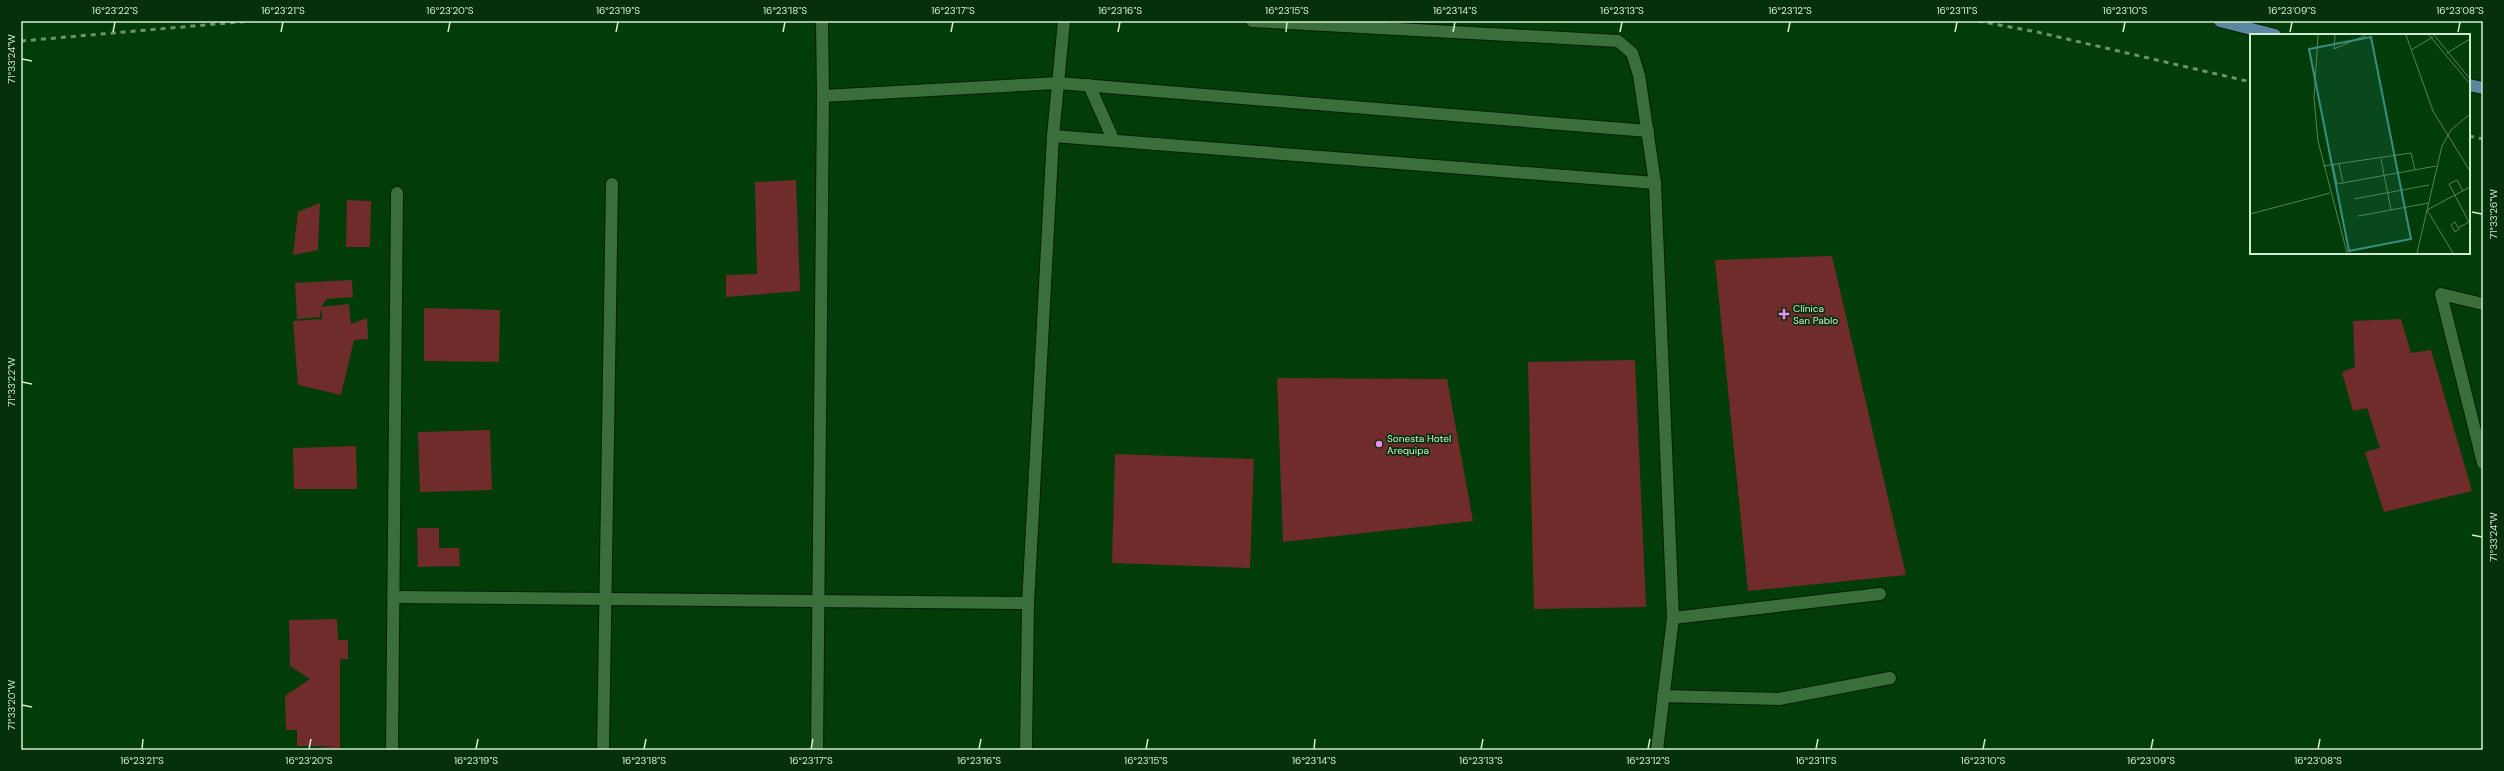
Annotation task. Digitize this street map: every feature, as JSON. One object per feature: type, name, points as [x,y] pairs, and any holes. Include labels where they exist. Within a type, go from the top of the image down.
[{"type":"main road","points":[[2220,21],[2271,34]]},
{"type":"main road","points":[[2470,85],[2483,88]]},
{"type":"street","points":[[817,750],[824,96],[822,21]]},
{"type":"street","points":[[1026,750],[1028,603],[1053,136],[1064,21]]},
{"type":"street","points":[[1252,21],[1618,41],[1632,53],[1639,75],[1655,183],[1673,618],[1657,750]]},
{"type":"street","points":[[824,96],[1058,83],[1648,131]]},
{"type":"street","points":[[1089,85],[1114,139]]},
{"type":"street","points":[[1053,136],[1114,139],[1655,183]]},
{"type":"street","points":[[603,750],[604,598],[612,184]]},
{"type":"street","points":[[392,750],[397,193]]},
{"type":"street","points":[[2483,304],[2441,294],[2483,463]]},
{"type":"street","points":[[1673,618],[1880,594]]},
{"type":"street","points":[[394,597],[1028,603]]},
{"type":"street","points":[[1663,696],[1779,699],[1890,678]]},
{"type":"building","points":[[796,180],[800,291],[726,297],[726,275],[757,274],[755,182]]},
{"type":"building","points":[[347,200],[371,201],[370,247],[346,247]]},
{"type":"building","points":[[320,203],[318,250],[293,255],[298,212]]},
{"type":"building","points":[[1832,256],[1906,575],[1748,591],[1715,260]]},
{"type":"building","points":[[352,280],[353,297],[327,299],[321,307],[320,317],[297,319],[295,283]]},
{"type":"building","points":[[349,304],[351,324],[367,318],[368,339],[354,340],[341,395],[298,385],[293,321],[322,319],[321,307]]},
{"type":"building","points":[[424,308],[500,310],[499,362],[424,361]]},
{"type":"building","points":[[2401,319],[2411,353],[2431,350],[2472,491],[2384,512],[2365,452],[2380,448],[2367,408],[2353,411],[2342,372],[2355,367],[2353,321]]},
{"type":"building","points":[[1635,360],[1646,607],[1534,609],[1528,362]]},
{"type":"building","points":[[1277,378],[1447,379],[1473,521],[1283,542]]},
{"type":"building","points":[[490,430],[492,490],[420,492],[418,432]]},
{"type":"building","points":[[356,446],[357,489],[294,489],[293,448]]},
{"type":"building","points":[[1115,454],[1254,459],[1250,568],[1112,563]]},
{"type":"building","points":[[417,528],[439,528],[439,548],[459,548],[460,566],[418,567]]},
{"type":"building","points":[[337,619],[338,640],[348,640],[348,659],[340,659],[340,750],[297,750],[336,746],[297,746],[297,730],[286,730],[285,696],[310,679],[290,666],[289,620]]},
{"type":"railway","points":[[21,41],[251,21]]},
{"type":"railway","points":[[1978,21],[2037,32],[2250,82]]},
{"type":"railway","points":[[2470,136],[2483,139]]},
{"type":"place","name":"Clínica San Pablo","points":[[1784,314]]},
{"type":"place","name":"Sonesta Hotel Arequipa","points":[[1379,444]]}]
